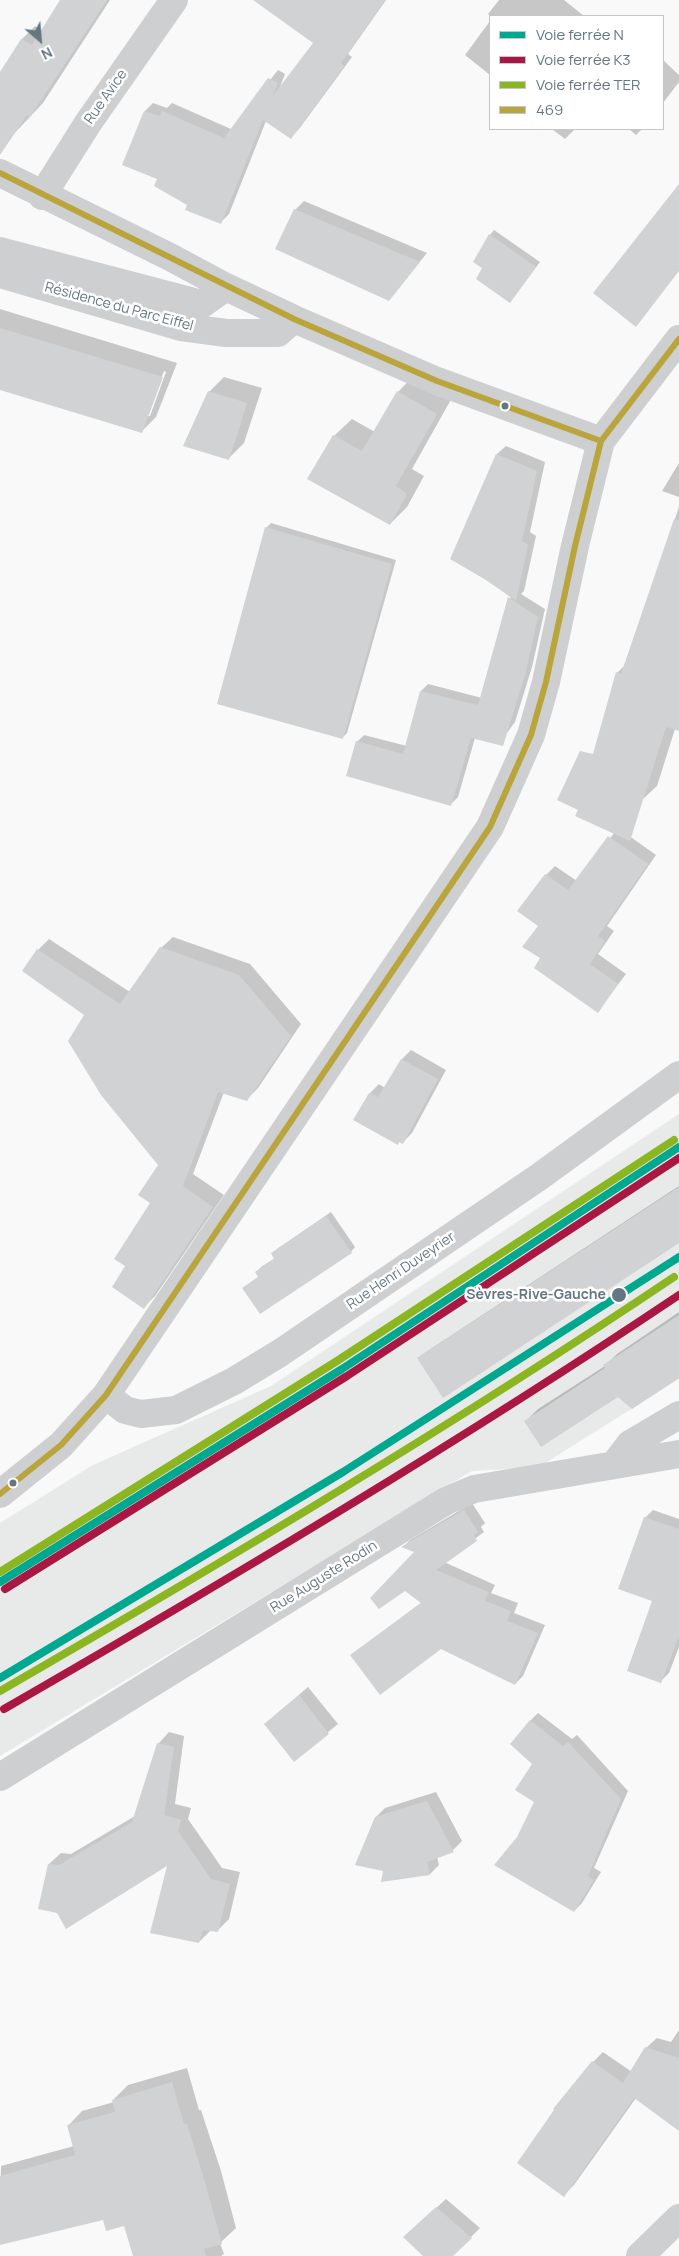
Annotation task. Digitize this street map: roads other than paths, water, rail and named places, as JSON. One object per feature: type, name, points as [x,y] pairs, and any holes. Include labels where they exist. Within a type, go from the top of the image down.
[{"type":"street","name":"Rue Avice","points":[[42,196],[88,123],[174,0]]},
{"type":"street","points":[[0,173],[42,196],[294,319],[437,381],[601,442]]},
{"type":"street","name":"Résidence du Parc Eiffel","points":[[0,251],[202,304],[226,287]]},
{"type":"street","name":"Résidence du Parc Eiffel","points":[[0,274],[181,327],[226,333],[278,333],[294,319]]},
{"type":"street","points":[[0,1494],[61,1445],[106,1395],[490,827],[531,735],[546,682],[575,546],[601,442],[679,338]]},
{"type":"street","name":"Rue Henri Duveyrier","points":[[106,1395],[126,1410],[141,1414],[176,1410],[234,1381],[280,1353],[531,1182],[679,1075]]},
{"type":"street","points":[[614,1464],[630,1444],[679,1415]]},
{"type":"street","name":"Rue Auguste Rodin","points":[[0,1777],[446,1501],[474,1489],[679,1454]]},
{"type":"street","points":[[640,2256],[679,2218]]},
{"type":"rail line","name":"TER","points":[[0,1572],[337,1361],[674,1140]]},
{"type":"rail line","name":"N","points":[[0,1582],[342,1369],[679,1147]]},
{"type":"rail line","name":"K3","points":[[5,1589],[347,1376],[679,1158]]},
{"type":"rail line","name":"N","points":[[0,1678],[343,1472],[679,1257]]},
{"type":"rail line","name":"TER","points":[[0,1691],[341,1490],[592,1332],[674,1277]]},
{"type":"rail line","name":"K3","points":[[4,1709],[430,1456],[597,1350],[679,1295]]},
{"type":"place","name":"Sèvres-Rive-Gauche","points":[[619,1295]]}]
